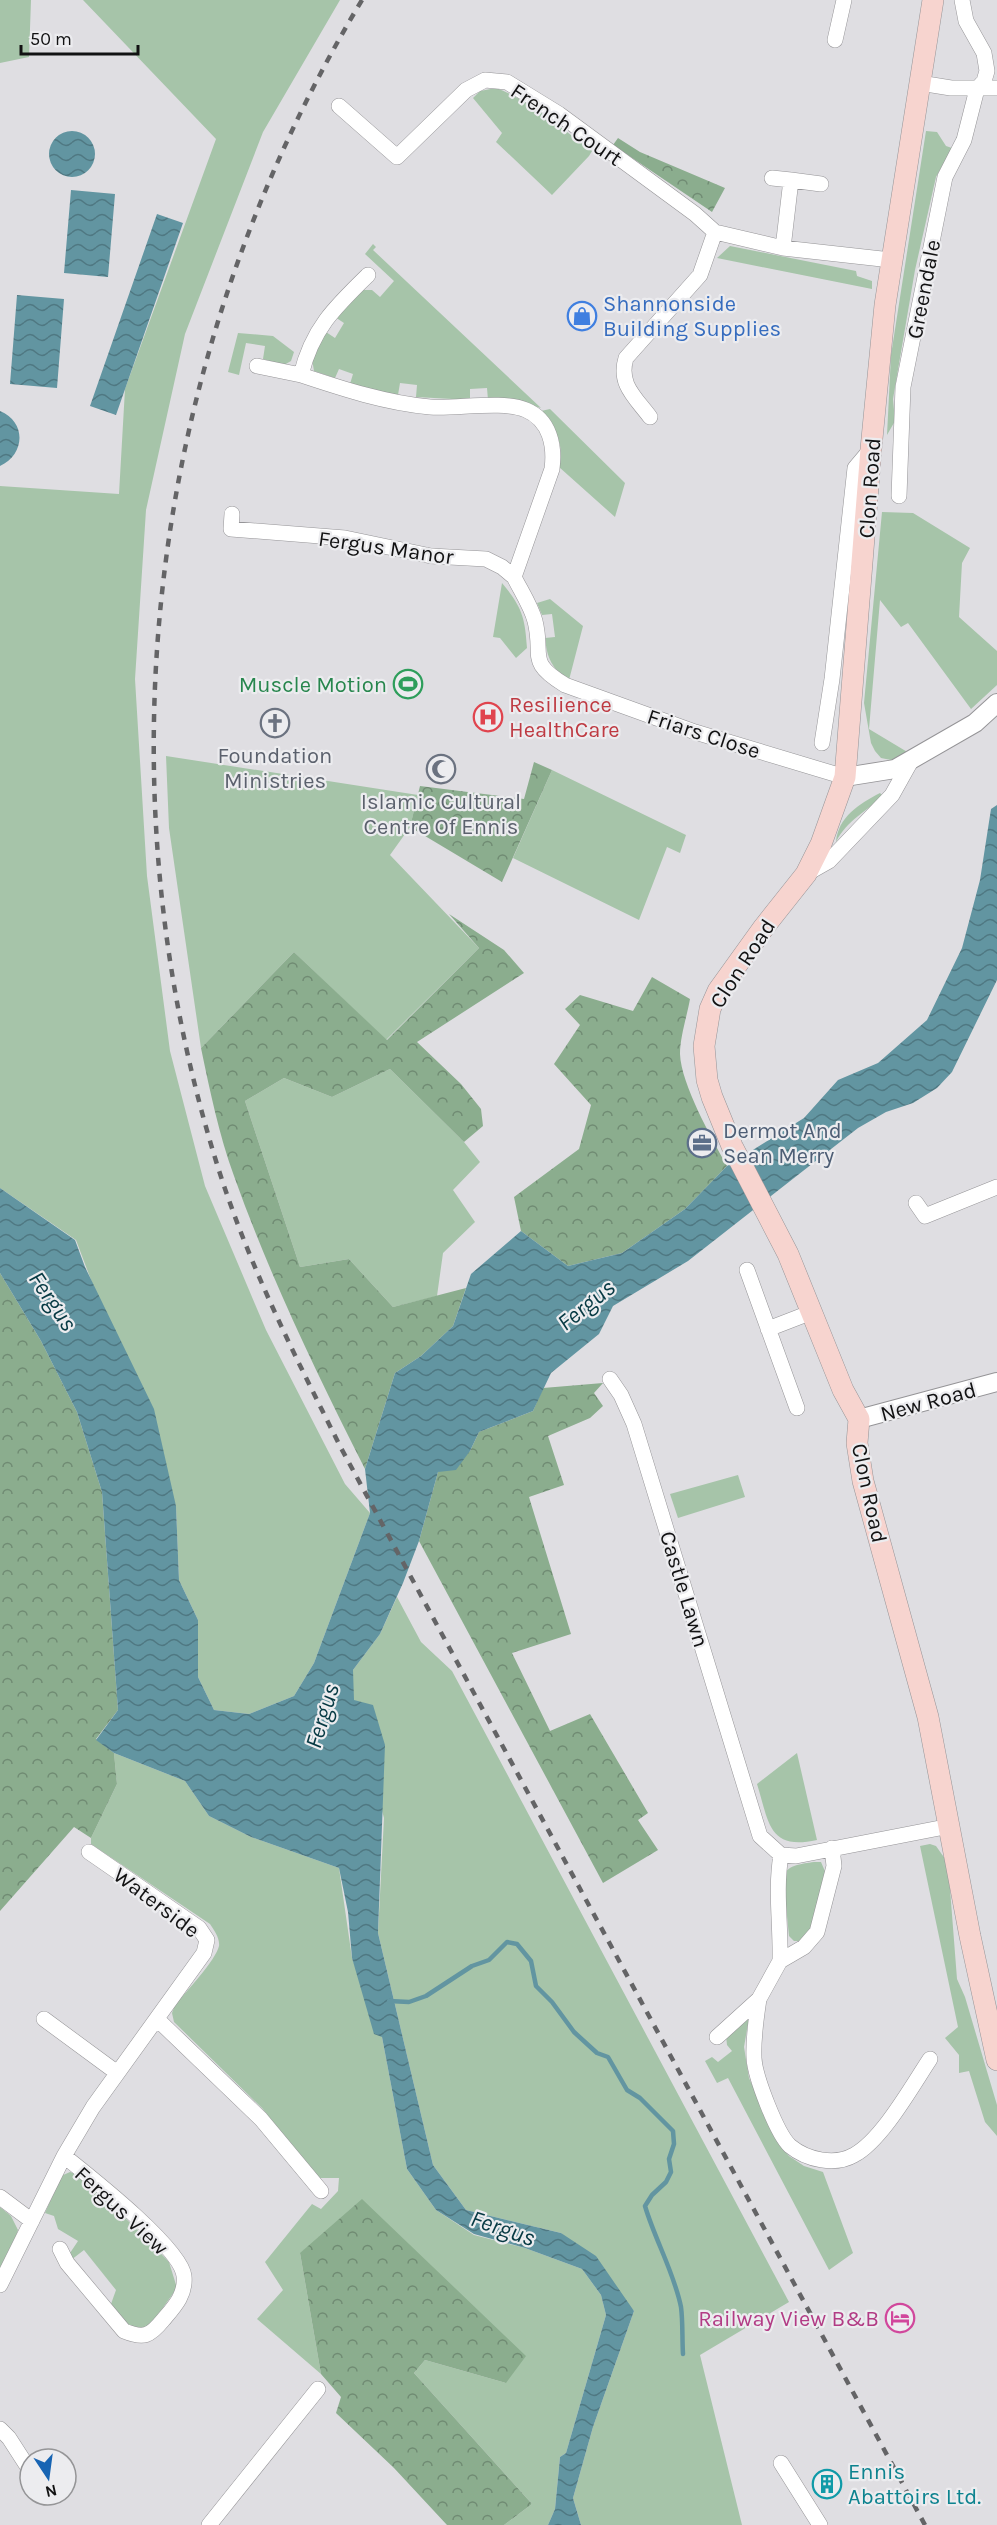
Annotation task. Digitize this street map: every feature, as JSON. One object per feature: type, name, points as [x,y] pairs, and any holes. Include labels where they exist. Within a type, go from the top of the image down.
[{"type":"main road","name":"Clon Road","points":[[933,0],[891,260],[871,449],[845,777],[821,844],[806,874],[729,975],[710,1009],[704,1046],[707,1080],[732,1146],[768,1215],[812,1312],[843,1390],[859,1419],[857,1443],[863,1481],[928,1717],[970,1936],[988,1971],[997,2060]]},
{"type":"street","points":[[836,40],[844,0]]},
{"type":"street","name":"Greendale","points":[[899,496],[903,387],[945,177],[964,140],[977,89],[984,81],[987,71],[984,53],[966,21],[962,0]]},
{"type":"street","name":"French Court","points":[[339,106],[397,158],[466,90],[485,80],[507,82],[559,114],[695,214],[715,232],[783,248],[891,260]]},
{"type":"street","points":[[920,83],[977,89],[997,88]]},
{"type":"street","points":[[772,178],[821,183]]},
{"type":"street","points":[[783,248],[791,180]]},
{"type":"street","points":[[650,417],[624,385],[623,370],[626,358],[700,275],[715,232]]},
{"type":"street","points":[[301,375],[305,358],[332,310],[368,275]]},
{"type":"street","points":[[257,366],[301,375],[347,391],[428,407],[510,406],[528,411],[542,422],[551,438],[554,454],[552,469],[514,577]]},
{"type":"street","points":[[822,743],[832,680],[855,468],[871,449]]},
{"type":"street","name":"Fergus Manor","points":[[232,514],[231,529],[345,538],[431,556],[486,559],[502,567],[514,577],[535,618],[538,661],[548,675],[565,685]]},
{"type":"street","points":[[832,680],[853,683]]},
{"type":"street","name":"Friars Close","points":[[565,685],[695,732],[845,777]]},
{"type":"street","points":[[845,777],[885,773],[911,761],[975,723],[997,703]]},
{"type":"street","points":[[806,874],[829,861],[892,795],[911,761]]},
{"type":"street","points":[[916,1203],[925,1216],[997,1187]]},
{"type":"street","points":[[747,1270],[797,1408]]},
{"type":"street","points":[[768,1329],[812,1312]]},
{"type":"street","name":"Castle Lawn","points":[[610,1379],[621,1395],[634,1424],[760,1836],[781,1855]]},
{"type":"street","name":"New Road","points":[[859,1419],[997,1382]]},
{"type":"street","points":[[717,2037],[759,1999],[780,1961],[778,1873],[781,1855],[796,1856],[950,1826]]},
{"type":"street","points":[[780,1961],[804,1947],[817,1932],[834,1866],[832,1848]]},
{"type":"street","name":"Waterside","points":[[89,1852],[199,1928],[207,1940],[204,1953],[158,2020]]},
{"type":"street","points":[[759,1999],[754,2030],[754,2060],[760,2086],[789,2145],[807,2156],[824,2160],[841,2160],[855,2155],[878,2136],[930,2059]]},
{"type":"street","points":[[44,2019],[116,2072]]},
{"type":"street","points":[[0,2285],[64,2156],[93,2107],[116,2072],[158,2020],[261,2119],[321,2191]]},
{"type":"street","name":"Fergus View","points":[[60,2249],[66,2264],[124,2331],[137,2336],[152,2334],[178,2301],[184,2289],[184,2273],[164,2245],[64,2156]]},
{"type":"street","points":[[0,2197],[32,2221]]},
{"type":"street","points":[[209,2525],[318,2389]]},
{"type":"street","points":[[0,2428],[18,2452]]},
{"type":"street","points":[[781,2463],[820,2525]]},
{"type":"green space","points":[[0,0],[31,0],[29,57],[0,63]]},
{"type":"green space","points":[[83,0],[340,0],[263,132],[185,334],[146,510],[135,679],[147,876],[170,1051],[205,1186],[266,1330],[345,1484],[370,1513],[314,1663],[294,1696],[249,1714],[214,1710],[198,1677],[198,1620],[179,1580],[176,1506],[76,1240],[0,1188],[0,486],[119,494],[125,389],[216,139]]},
{"type":"green space","points":[[496,88],[533,107],[592,151],[552,195],[496,142],[502,133],[473,98],[480,91]]},
{"type":"green space","points":[[926,131],[937,132],[946,146],[952,148],[936,177],[915,270],[893,399],[895,421],[887,435],[891,355]]},
{"type":"green space","points":[[618,138],[640,152],[725,188],[712,212],[613,145]]},
{"type":"green space","points":[[373,244],[376,247],[373,250],[541,408],[514,400],[488,400],[487,388],[470,389],[470,400],[416,397],[417,385],[400,383],[398,395],[350,384],[353,374],[339,369],[335,378],[314,371],[312,359],[326,332],[335,338],[344,323],[335,317],[359,290],[372,290],[380,297],[394,281],[365,254]]},
{"type":"green space","points":[[730,246],[856,271],[857,276],[872,281],[872,289],[717,258]]},
{"type":"green space","points":[[238,333],[273,336],[294,352],[291,361],[284,365],[263,359],[265,346],[246,343],[239,375],[228,372]]},
{"type":"green space","points":[[550,409],[625,483],[615,517],[559,467],[560,443],[551,424],[541,411]]},
{"type":"green space","points":[[882,512],[913,513],[970,548],[962,563],[959,617],[997,651],[997,685],[971,709],[908,623],[901,627],[880,600],[869,729],[909,753],[891,760],[881,758],[871,743],[864,703]]},
{"type":"green space","points":[[502,583],[518,606],[525,628],[527,648],[516,658],[500,638],[493,637]]},
{"type":"green space","points":[[550,599],[583,626],[569,680],[554,667],[547,651],[545,638],[555,637],[552,614],[542,615],[537,603]]},
{"type":"green space","points":[[166,756],[418,795],[410,827],[390,855],[479,948],[386,1040],[294,952],[201,1048],[169,828]]},
{"type":"green space","points":[[534,762],[552,770],[502,882],[410,827],[420,786],[524,799]]},
{"type":"green space","points":[[552,770],[686,835],[680,853],[667,847],[639,920],[513,858]]},
{"type":"green space","points":[[880,793],[883,796],[851,822],[836,842],[845,818],[857,807]]},
{"type":"green space","points":[[449,914],[504,950],[524,973],[417,1042],[461,1084],[481,1109],[483,1126],[464,1142],[390,1069],[332,1097],[284,1078],[245,1101],[300,1267],[349,1259],[393,1307],[466,1288],[453,1326],[421,1356],[395,1373],[365,1469],[295,1325],[248,1214],[224,1145],[201,1048],[294,952],[387,1040],[479,948]]},
{"type":"green space","points":[[652,977],[690,999],[681,1041],[682,1066],[691,1096],[727,1166],[685,1209],[622,1253],[568,1266],[521,1231],[514,1197],[579,1149],[591,1105],[554,1064],[580,1025],[565,1009],[580,995],[633,1011]]},
{"type":"green space","points":[[390,1069],[464,1142],[480,1162],[453,1190],[475,1222],[443,1253],[437,1296],[393,1307],[349,1259],[300,1267],[245,1101],[284,1078],[332,1097]]},
{"type":"green space","points":[[0,1273],[41,1341],[77,1412],[102,1492],[118,1710],[96,1739],[114,1753],[117,1784],[91,1838],[74,1827],[0,1911]]},
{"type":"green space","points":[[603,1383],[594,1393],[603,1406],[590,1418],[548,1436],[564,1485],[529,1497],[571,1634],[512,1653],[550,1731],[590,1714],[648,1813],[638,1820],[658,1850],[603,1883],[419,1541],[438,1472],[470,1451],[479,1432],[533,1411],[543,1388]]},
{"type":"green space","points":[[738,1475],[745,1497],[678,1518],[670,1494]]},
{"type":"green space","points":[[397,1597],[421,1642],[452,1671],[789,2302],[700,2355],[742,2525],[581,2525],[573,2498],[593,2427],[634,2311],[561,2233],[466,2210],[433,2165],[378,1933],[384,1818],[353,1700],[353,1670],[380,1634]]},
{"type":"green space","points":[[114,1753],[185,1781],[209,1816],[251,1837],[339,1868],[352,1958],[382,2037],[407,2169],[436,2210],[474,2235],[525,2248],[582,2269],[601,2295],[606,2315],[566,2453],[560,2457],[555,2509],[548,2525],[504,2525],[532,2504],[414,2373],[425,2360],[506,2383],[300,2253],[321,2374],[257,2319],[283,2290],[265,2262],[312,2204],[321,2209],[338,2191],[339,2178],[318,2178],[262,2108],[174,2022],[172,2013],[175,2005],[217,1952],[219,1940],[210,1924],[91,1844],[91,1838],[117,1784]]},
{"type":"green space","points":[[797,1753],[817,1840],[801,1842],[789,1841],[780,1837],[768,1821],[757,1784]]},
{"type":"green space","points":[[930,1844],[936,1846],[948,1863],[957,1979],[965,1997],[997,2105],[997,2136],[985,2122],[969,2071],[959,2073],[959,2055],[945,2038],[958,2027],[920,1846]]},
{"type":"green space","points":[[821,1862],[827,1876],[814,1925],[800,1941],[794,1941],[789,1936],[783,1876],[792,1867]]},
{"type":"green space","points":[[749,2018],[744,2047],[749,2078],[779,2144],[789,2156],[804,2166],[823,2172],[853,2253],[829,2270],[728,2078],[717,2083],[705,2061],[712,2057],[718,2062],[732,2051],[727,2045],[726,2036]]},
{"type":"green space","points":[[70,2172],[79,2175],[169,2262],[177,2288],[150,2326],[141,2330],[127,2326],[111,2304],[116,2290],[84,2250],[71,2260],[68,2256],[78,2241],[58,2229],[54,2216],[45,2213],[61,2176]]},
{"type":"green space","points":[[362,2199],[526,2356],[506,2383],[425,2360],[414,2373],[532,2504],[504,2525],[447,2525],[394,2468],[336,2413],[341,2397],[321,2374],[300,2253]]},
{"type":"green space","points":[[0,2207],[11,2216],[18,2230],[11,2251],[0,2270]]},
{"type":"water","points":[[72,131],[88,138],[95,154],[88,170],[72,177],[56,170],[49,154],[56,138]]},
{"type":"water","points":[[71,190],[115,194],[108,277],[64,273]]},
{"type":"water","points":[[157,214],[183,223],[116,415],[90,406]]},
{"type":"water","points":[[17,295],[64,299],[57,388],[10,384]]},
{"type":"water","points":[[0,411],[15,423],[20,438],[14,454],[0,466]]},
{"type":"water","name":"Fergus","points":[[997,805],[997,980],[952,1072],[937,1088],[913,1103],[886,1112],[858,1128],[688,1261],[613,1306],[599,1334],[551,1373],[533,1411],[479,1432],[470,1451],[456,1470],[438,1472],[419,1541],[403,1583],[380,1634],[353,1670],[354,1700],[373,1705],[385,1745],[378,1933],[433,2165],[466,2210],[561,2233],[596,2256],[634,2311],[593,2427],[573,2498],[581,2525],[548,2525],[555,2509],[560,2457],[566,2453],[606,2315],[601,2295],[582,2269],[525,2248],[474,2234],[436,2210],[407,2169],[382,2037],[374,2034],[352,1958],[348,1912],[339,1868],[251,1837],[209,1816],[185,1781],[114,1753],[96,1740],[118,1710],[102,1492],[77,1412],[41,1341],[0,1273],[0,1188],[75,1240],[85,1267],[154,1409],[176,1506],[179,1580],[198,1620],[198,1677],[214,1710],[249,1714],[294,1696],[314,1663],[370,1513],[365,1469],[395,1373],[421,1356],[453,1326],[471,1274],[521,1231],[568,1266],[622,1253],[685,1209],[727,1166],[804,1118],[838,1080],[878,1063],[927,1020],[962,948],[980,880],[991,809]]},
{"type":"waterway","points":[[389,2001],[409,2002],[426,1996],[472,1966],[489,1960],[507,1942],[517,1944],[531,1961],[536,1986],[552,2002],[574,2032],[597,2053],[608,2057],[627,2090],[640,2098],[673,2131],[674,2144],[669,2159],[671,2172],[666,2182],[652,2195],[645,2206],[678,2294],[682,2313],[683,2354]]},
{"type":"railway","points":[[362,0],[291,134],[234,274],[192,418],[165,565],[154,714],[159,864],[179,1014],[216,1161],[228,1198],[272,1307],[306,1378],[341,1448],[925,2525]]},
{"type":"place","name":"Shannonside Building Supplies","points":[[582,316]]},
{"type":"place","name":"Muscle Motion","points":[[408,684]]},
{"type":"place","name":"Resilience HealthCare","points":[[488,717]]},
{"type":"place","name":"Foundation Ministries","points":[[275,723]]},
{"type":"place","name":"Islamic Cultural Centre Of Ennis","points":[[441,769]]},
{"type":"place","name":"Dermot And Sean Merry","points":[[702,1143]]},
{"type":"place","name":"Railway View B&B","points":[[900,2318]]},
{"type":"place","name":"Ennis Abattoirs Ltd.","points":[[827,2484]]}]
